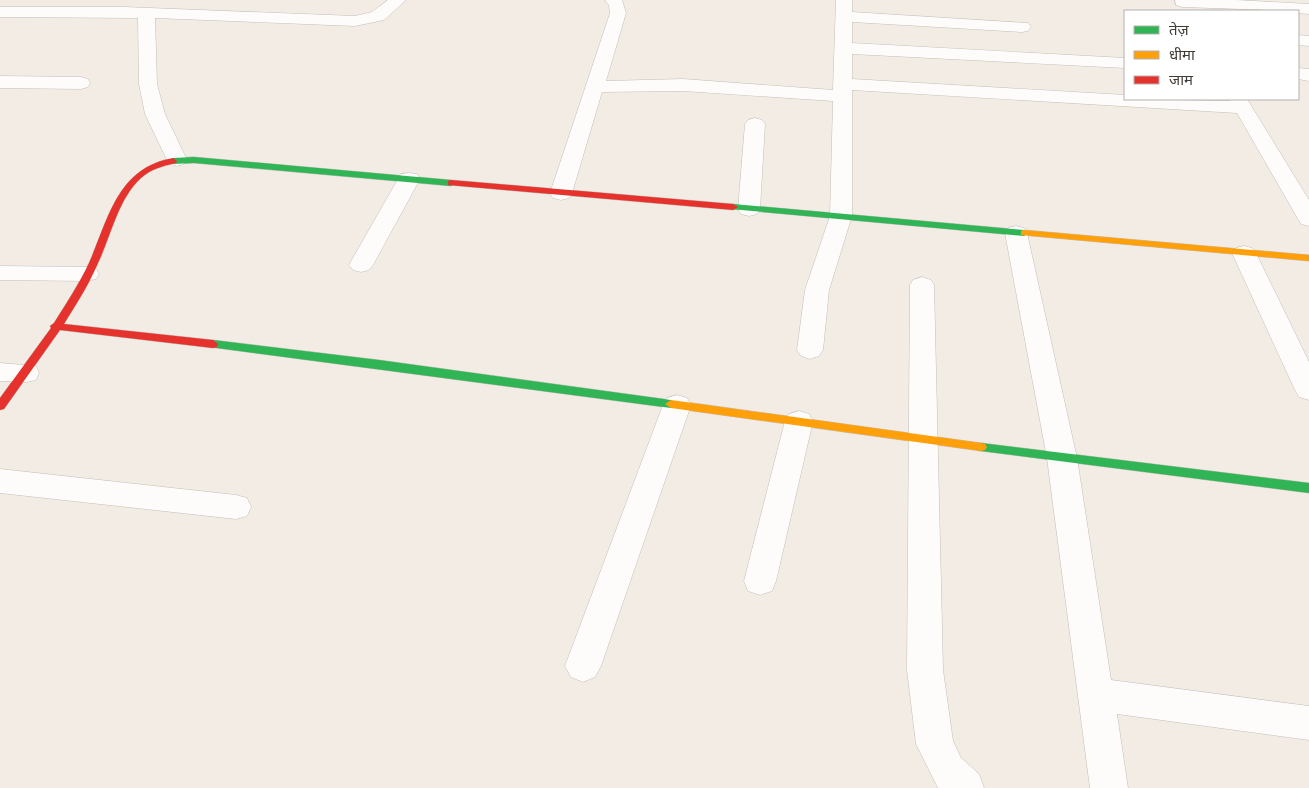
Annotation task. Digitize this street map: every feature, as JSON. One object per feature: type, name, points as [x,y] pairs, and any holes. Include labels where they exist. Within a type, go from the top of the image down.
[{"type":"street","points":[[45,12],[58,0]]},
{"type":"street","points":[[211,15],[223,0]]},
{"type":"street","points":[[275,17],[288,0]]},
{"type":"street","points":[[0,12],[124,12],[141,6],[211,15],[364,20],[378,16],[398,0]]},
{"type":"street","points":[[561,193],[618,13],[617,4],[613,0]]},
{"type":"street","points":[[1183,5],[1309,8]]},
{"type":"street","points":[[141,6],[148,84],[156,114],[177,160]]},
{"type":"street","points":[[810,350],[817,290],[841,216],[844,8],[1022,27]]},
{"type":"street","points":[[844,48],[1124,63]]},
{"type":"street","points":[[0,101],[9,82],[81,83]]},
{"type":"street","points":[[594,87],[683,85],[1124,100]]},
{"type":"street","points":[[1127,100],[1240,104],[1309,219]]},
{"type":"street","points":[[749,209],[756,124]]},
{"type":"street","points":[[0,406],[13,372],[55,326],[88,274],[125,195],[134,181],[152,167],[177,160],[204,160],[1309,258]]},
{"type":"street","points":[[361,265],[409,179]]},
{"type":"street","points":[[1016,233],[1062,458],[1109,788]]},
{"type":"street","points":[[1244,253],[1309,390]]},
{"type":"street","points":[[0,273],[88,274]]},
{"type":"street","points":[[922,285],[925,670],[935,744],[948,770],[965,788]]},
{"type":"street","points":[[55,326],[369,363],[1062,458],[1309,488]]},
{"type":"street","points":[[583,666],[677,404]]},
{"type":"street","points":[[760,581],[799,422]]},
{"type":"street","points":[[0,481],[236,507]]},
{"type":"street","points":[[1096,695],[1309,723]]},
{"type":"traffic: fast","points":[[173,161],[194,160],[451,183]]},
{"type":"traffic: fast","points":[[733,207],[1024,233]]},
{"type":"traffic: fast","points":[[213,344],[379,364],[671,404]]},
{"type":"traffic: fast","points":[[981,447],[1309,488]]},
{"type":"traffic: slow","points":[[1024,233],[1309,258]]},
{"type":"traffic: slow","points":[[671,404],[981,447]]},
{"type":"traffic: jam","points":[[0,406],[46,343],[77,294],[93,265],[114,213],[128,189],[144,171],[173,161]]},
{"type":"traffic: jam","points":[[451,183],[733,207]]},
{"type":"traffic: jam","points":[[55,326],[213,344]]}]
